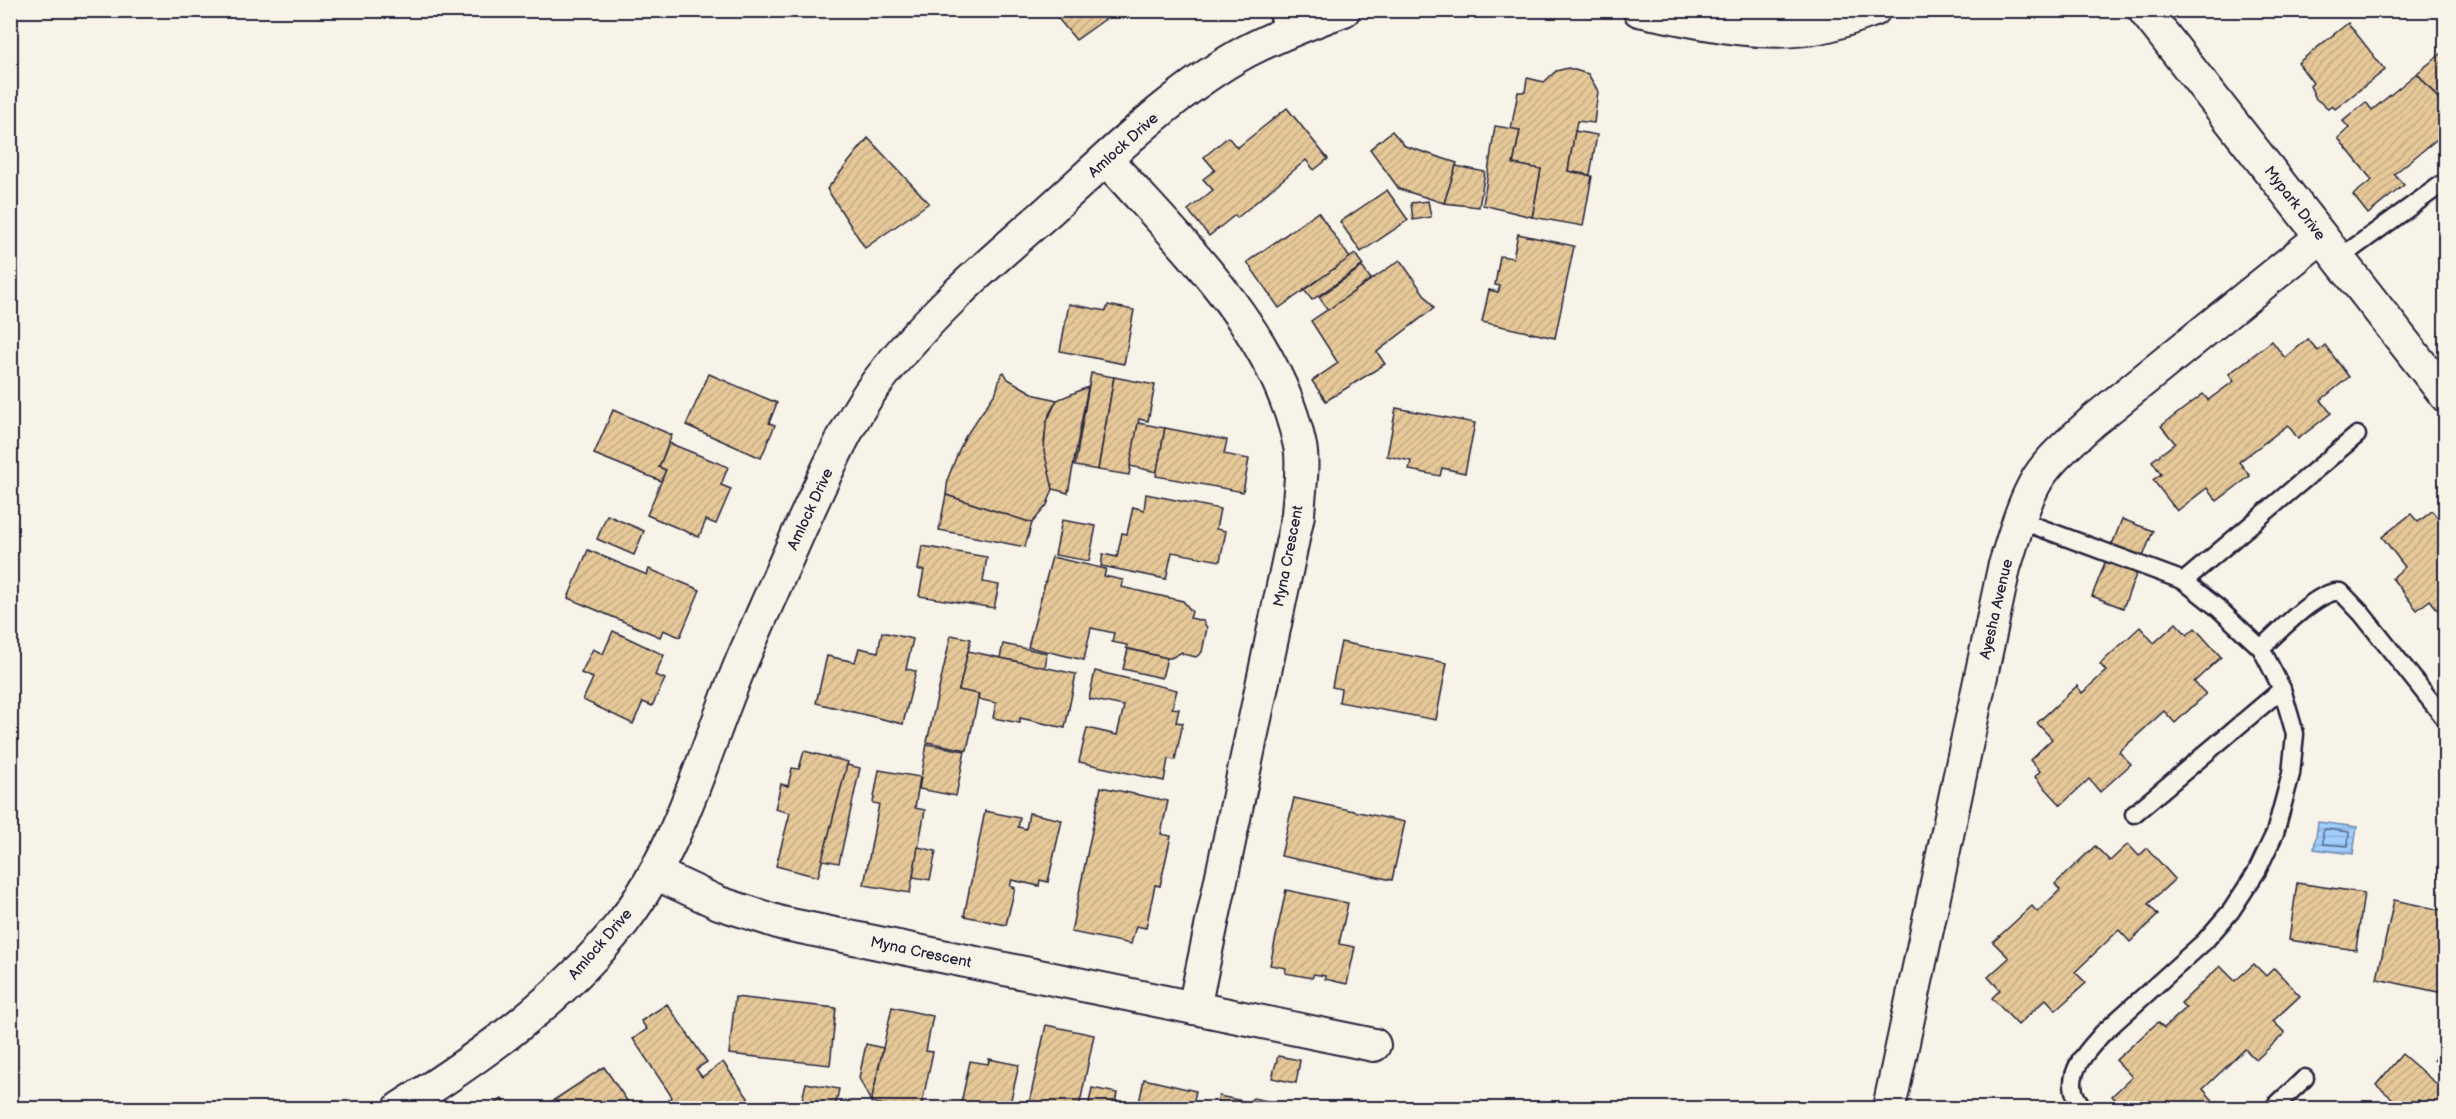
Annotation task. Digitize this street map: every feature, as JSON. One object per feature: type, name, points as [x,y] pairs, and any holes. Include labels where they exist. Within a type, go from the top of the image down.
[{"type":"street","name":"Amlock Drive","points":[[400,1108],[474,1060],[538,1010],[588,961],[624,921],[655,873],[680,819],[744,657],[836,453],[869,394],[909,344],[960,289],[1174,99],[1246,52],[1281,22],[1344,10]]},
{"type":"street","points":[[1639,10],[1732,28],[1781,29],[1823,26],[1874,10]]},
{"type":"street","name":"Mypark Drive","points":[[2144,10],[2445,396]]},
{"type":"street","name":"Myna Crescent","points":[[1106,159],[1223,291],[1256,338],[1283,391],[1301,448],[1298,515],[1194,1008]]},
{"type":"street","name":"Ayesha Avenue","points":[[1889,1108],[2004,568],[2019,519],[2034,483],[2063,449],[2093,421],[2330,248]]},
{"type":"street","name":"Myna Crescent","points":[[655,873],[719,903],[781,923],[1374,1045]]},
{"type":"lane","points":[[2330,248],[2445,181]]},
{"type":"lane","points":[[2184,581],[2357,435]]},
{"type":"lane","points":[[2019,519],[2184,581],[2218,608],[2261,648],[2282,688],[2295,734],[2291,774],[2275,832],[2257,871],[2231,911],[2205,941],[2103,1033],[2089,1049],[2073,1079],[2074,1092],[2083,1108]]},
{"type":"lane","points":[[2261,648],[2315,600],[2330,592],[2341,592],[2362,614],[2445,720]]},
{"type":"lane","points":[[2134,814],[2282,688]]},
{"type":"lane","points":[[2273,1108],[2305,1078]]},
{"type":"water","points":[[2318,822],[2357,827],[2353,854],[2314,849]]},
{"type":"building","points":[[1051,10],[1118,10],[1076,40]]},
{"type":"building","points":[[2348,23],[2385,70],[2335,109],[2332,105],[2328,108],[2316,99],[2310,86],[2313,83],[2298,63]]},
{"type":"building","points":[[2446,50],[2446,108],[2417,73]]},
{"type":"building","points":[[1568,68],[1588,74],[1598,91],[1594,123],[1577,121],[1568,171],[1592,176],[1583,226],[1532,217],[1541,169],[1513,164],[1520,130],[1511,129],[1518,92],[1525,92],[1527,78],[1544,82],[1556,71]]},
{"type":"building","points":[[2417,73],[2446,108],[2446,132],[2394,174],[2404,185],[2368,214],[2353,195],[2372,180],[2338,138],[2349,128],[2343,121],[2366,102],[2372,110]]},
{"type":"building","points":[[1287,108],[1328,159],[1314,170],[1306,160],[1237,218],[1235,215],[1209,236],[1188,210],[1213,190],[1203,179],[1215,170],[1204,157],[1228,137],[1237,148]]},
{"type":"building","points":[[1495,126],[1520,130],[1513,164],[1541,169],[1532,217],[1483,205]]},
{"type":"building","points":[[1392,131],[1405,146],[1457,163],[1444,203],[1399,189],[1370,149]]},
{"type":"building","points":[[1575,131],[1597,135],[1590,175],[1568,171]]},
{"type":"building","points":[[868,138],[929,203],[865,248],[827,189]]},
{"type":"building","points":[[1456,166],[1485,172],[1479,207],[1444,203]]},
{"type":"building","points":[[1387,190],[1408,220],[1361,252],[1340,222]]},
{"type":"building","points":[[1428,201],[1431,217],[1413,220],[1411,203]]},
{"type":"building","points":[[1318,212],[1350,258],[1279,308],[1247,262]]},
{"type":"building","points":[[1518,234],[1574,246],[1555,338],[1482,322],[1489,290],[1498,292],[1500,286],[1495,285],[1500,256],[1513,258]]},
{"type":"building","points":[[1355,254],[1363,265],[1312,300],[1304,290]]},
{"type":"building","points":[[1400,260],[1434,308],[1377,352],[1385,364],[1326,401],[1312,381],[1338,363],[1311,321]]},
{"type":"building","points":[[1362,267],[1371,279],[1328,310],[1319,297]]},
{"type":"building","points":[[1069,304],[1106,311],[1108,305],[1134,310],[1124,364],[1060,351]]},
{"type":"building","points":[[2308,339],[2318,351],[2325,345],[2349,377],[2321,400],[2331,413],[2298,439],[2288,425],[2239,462],[2250,476],[2217,501],[2207,488],[2177,511],[2153,480],[2161,474],[2152,461],[2175,443],[2161,426],[2203,394],[2208,400],[2234,381],[2229,374],[2272,341],[2285,358]]},
{"type":"building","points":[[1004,372],[1008,379],[1036,395],[1057,400],[1049,414],[1044,441],[1053,489],[1047,505],[1032,523],[946,495],[948,478],[965,437],[996,392],[1001,374]]},
{"type":"building","points":[[1091,373],[1114,377],[1098,470],[1075,466]]},
{"type":"building","points":[[709,374],[777,403],[769,423],[775,425],[761,458],[686,425]]},
{"type":"building","points":[[1114,377],[1155,385],[1148,421],[1139,419],[1129,475],[1098,470]]},
{"type":"building","points":[[1088,387],[1068,493],[1053,489],[1044,451],[1046,423],[1057,400]]},
{"type":"building","points":[[1396,408],[1475,423],[1465,473],[1442,468],[1440,476],[1409,470],[1411,461],[1387,456]]},
{"type":"building","points":[[613,410],[672,435],[659,467],[666,470],[661,481],[594,454]]},
{"type":"building","points":[[1138,423],[1165,428],[1157,472],[1130,466]]},
{"type":"building","points":[[1165,428],[1227,440],[1224,454],[1249,459],[1243,492],[1156,476]]},
{"type":"building","points":[[669,443],[728,467],[721,485],[731,489],[716,524],[706,520],[699,537],[647,515],[666,470],[659,467]]},
{"type":"building","points":[[1146,494],[1220,509],[1216,529],[1226,531],[1220,561],[1172,552],[1166,579],[1101,566],[1103,554],[1117,557],[1122,533],[1127,534],[1133,507],[1144,510]]},
{"type":"building","points":[[946,495],[1032,523],[1025,547],[939,530]]},
{"type":"building","points":[[2432,511],[2446,528],[2446,620],[2430,600],[2417,610],[2392,578],[2405,567],[2382,537],[2411,514],[2418,522]]},
{"type":"building","points":[[607,515],[644,531],[634,555],[597,539]]},
{"type":"building","points":[[2122,519],[2153,531],[2123,608],[2092,596]]},
{"type":"building","points":[[1062,520],[1096,526],[1089,561],[1055,555]]},
{"type":"building","points":[[922,546],[987,557],[983,582],[999,585],[994,608],[919,596],[924,570],[918,570]]},
{"type":"building","points":[[588,550],[647,575],[649,569],[700,590],[680,637],[663,630],[660,637],[568,598]]},
{"type":"building","points":[[1052,557],[1106,569],[1104,576],[1123,580],[1121,587],[1183,601],[1192,612],[1190,618],[1203,621],[1207,628],[1202,652],[1196,657],[1182,652],[1167,658],[1126,648],[1127,645],[1112,642],[1114,633],[1091,628],[1084,660],[1028,647]]},
{"type":"building","points":[[2176,623],[2187,635],[2195,628],[2221,657],[2194,682],[2206,694],[2175,723],[2164,711],[2119,752],[2131,764],[2100,792],[2089,779],[2061,805],[2035,777],[2040,771],[2030,760],[2052,739],[2037,723],[2077,686],[2082,693],[2106,671],[2100,664],[2140,627],[2154,643]]},
{"type":"building","points":[[613,631],[664,655],[655,675],[665,679],[652,706],[643,702],[633,724],[583,700],[593,678],[581,673],[593,649],[603,654]]},
{"type":"building","points":[[882,632],[913,639],[906,669],[916,671],[903,724],[816,703],[827,656],[855,662],[859,648],[878,652]]},
{"type":"building","points":[[951,635],[971,639],[959,690],[979,694],[967,750],[927,742]]},
{"type":"building","points":[[1341,642],[1447,663],[1436,720],[1339,702],[1341,689],[1332,687]]},
{"type":"building","points":[[1003,644],[1047,653],[1045,668],[1000,658]]},
{"type":"building","points":[[1128,649],[1167,658],[1162,678],[1123,669]]},
{"type":"building","points":[[968,651],[1076,674],[1065,728],[1020,718],[1020,723],[993,718],[996,703],[978,699],[979,694],[959,690]]},
{"type":"building","points":[[1095,671],[1177,690],[1172,708],[1179,709],[1176,722],[1183,723],[1175,760],[1168,759],[1164,781],[1079,762],[1087,728],[1117,735],[1124,706],[1089,699]]},
{"type":"building","points":[[927,744],[965,751],[956,796],[919,789]]},
{"type":"building","points":[[804,751],[848,762],[818,877],[776,866],[790,813],[775,809],[781,784],[788,786],[792,768],[799,769]]},
{"type":"building","points":[[847,765],[860,768],[839,863],[822,860]]},
{"type":"building","points":[[879,770],[920,777],[915,808],[925,810],[910,893],[864,885],[879,804],[873,803]]},
{"type":"building","points":[[1101,787],[1168,801],[1161,834],[1171,836],[1160,886],[1155,885],[1146,928],[1136,926],[1131,944],[1071,932]]},
{"type":"building","points":[[1294,798],[1405,822],[1392,880],[1281,856]]},
{"type":"building","points":[[985,811],[1020,818],[1018,827],[1026,829],[1029,813],[1062,820],[1048,882],[1040,880],[1039,886],[1012,880],[1010,886],[1015,888],[1006,925],[964,916]]},
{"type":"building","points":[[2128,844],[2139,856],[2147,848],[2175,879],[2148,904],[2158,915],[2130,942],[2119,930],[2075,972],[2086,983],[2056,1010],[2046,999],[2018,1025],[1992,998],[2000,990],[1988,977],[2009,958],[1993,942],[2032,906],[2037,912],[2060,890],[2055,884],[2095,846],[2110,861]]},
{"type":"building","points":[[918,847],[936,851],[930,880],[913,877]]},
{"type":"building","points":[[2297,883],[2364,893],[2356,950],[2289,940]]},
{"type":"building","points":[[1286,890],[1348,903],[1339,944],[1355,947],[1347,984],[1314,974],[1312,978],[1285,973],[1286,968],[1270,965]]},
{"type":"building","points":[[2394,900],[2446,911],[2446,981],[2443,993],[2377,979]]},
{"type":"building","points":[[2254,964],[2266,976],[2274,968],[2300,996],[2273,1021],[2285,1033],[2256,1060],[2245,1049],[2203,1089],[2216,1104],[2211,1108],[2119,1108],[2122,1106],[2112,1096],[2132,1077],[2116,1060],[2158,1022],[2164,1028],[2186,1008],[2181,1003],[2220,966],[2235,981]]},
{"type":"building","points":[[735,997],[836,1008],[830,1065],[729,1054]]},
{"type":"building","points":[[667,1004],[707,1062],[696,1069],[702,1077],[723,1062],[755,1108],[675,1108],[669,1099],[672,1097],[633,1039],[647,1029],[641,1021]]},
{"type":"building","points":[[892,1007],[933,1016],[926,1051],[933,1052],[921,1108],[896,1108],[871,1102]]},
{"type":"building","points":[[1046,1025],[1094,1035],[1079,1108],[1028,1108]]},
{"type":"building","points":[[2446,1041],[2446,1067],[2434,1060]]},
{"type":"building","points":[[866,1044],[883,1048],[871,1102],[859,1078]]},
{"type":"building","points":[[2402,1054],[2446,1092],[2446,1108],[2428,1108],[2418,1100],[2411,1108],[2404,1108],[2376,1085]]},
{"type":"building","points":[[1278,1056],[1300,1060],[1296,1083],[1272,1078]]},
{"type":"building","points":[[989,1059],[1019,1065],[1009,1108],[960,1108],[970,1061],[988,1064]]},
{"type":"building","points":[[604,1067],[632,1108],[548,1108],[548,1104]]},
{"type":"building","points":[[1144,1079],[1196,1091],[1192,1108],[1138,1108]]},
{"type":"building","points":[[806,1083],[839,1089],[835,1108],[800,1108]]},
{"type":"building","points":[[1092,1088],[1117,1093],[1114,1108],[1088,1108]]},
{"type":"building","points":[[1219,1096],[1248,1102],[1253,1098],[1267,1101],[1273,1108],[1216,1108]]},
{"type":"building","points":[[502,1099],[508,1108],[487,1108]]},
{"type":"building","points":[[841,1102],[872,1108],[839,1108]]}]
